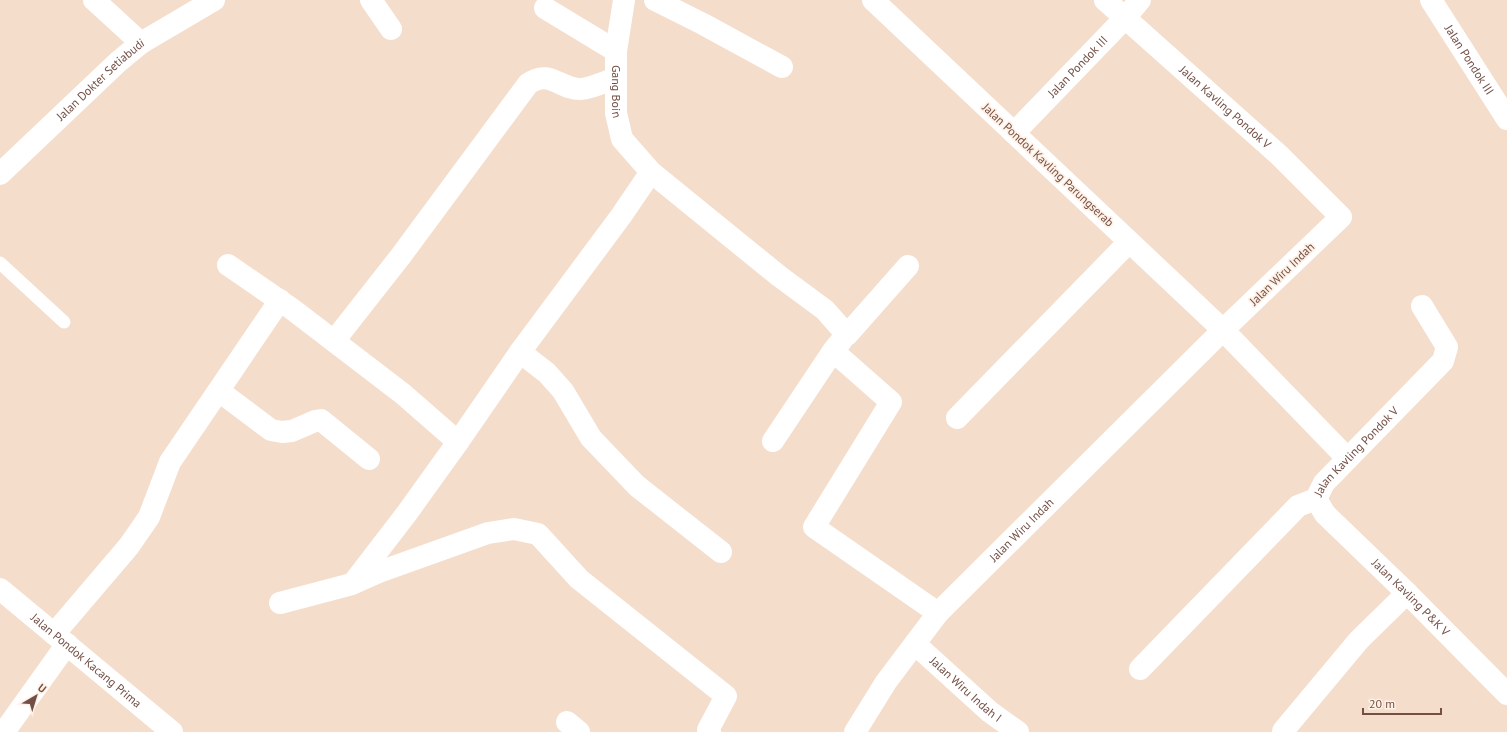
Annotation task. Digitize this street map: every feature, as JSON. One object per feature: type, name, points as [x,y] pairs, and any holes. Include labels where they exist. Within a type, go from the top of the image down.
[{"type":"street","points":[[94,0],[141,43]]},
{"type":"street","name":"Jalan Dokter Setiabudi","points":[[0,174],[118,62],[141,43],[214,0]]},
{"type":"street","points":[[371,0],[391,29]]},
{"type":"street","name":"Gang Boin","points":[[624,0],[616,52],[616,114],[622,139],[651,172],[779,276],[825,310],[840,343],[891,402],[814,527],[938,613]]},
{"type":"street","points":[[655,0],[782,67]]},
{"type":"street","name":"Jalan Pondok Kavling Parungserab","points":[[873,0],[1223,330],[1348,458]]},
{"type":"street","name":"Jalan Kavling Pondok V","points":[[1105,0],[1280,156],[1341,218]]},
{"type":"street","name":"Jalan Pondok III","points":[[1014,133],[1125,18],[1140,0]]},
{"type":"street","name":"Jalan Pondok III","points":[[1431,0],[1507,119]]},
{"type":"street","points":[[545,8],[616,52]]},
{"type":"street","points":[[334,341],[400,257],[528,84],[535,78],[546,78],[574,89],[583,89],[616,78]]},
{"type":"street","points":[[352,584],[407,513],[520,352],[621,216],[651,172]]},
{"type":"street","name":"Jalan Wiru Indah","points":[[855,732],[886,682],[938,613],[1207,345],[1341,218]]},
{"type":"street","points":[[957,418],[1129,242]]},
{"type":"street","points":[[228,265],[280,300],[403,394],[458,442]]},
{"type":"street","points":[[773,440],[840,343],[908,266]]},
{"type":"street","points":[[4,732],[61,639],[149,517],[170,462],[280,300]]},
{"type":"street","name":"Jalan Kavling Pondok V","points":[[1140,669],[1298,506],[1316,499],[1324,483],[1443,361],[1447,347],[1422,306]]},
{"type":"street","points":[[520,352],[547,373],[562,391],[591,438],[636,486],[721,552]]},
{"type":"street","points":[[219,391],[271,430],[282,432],[292,431],[315,420],[321,420],[369,459]]},
{"type":"street","name":"Jalan Kavling P&K V","points":[[1316,499],[1325,514],[1407,593],[1507,694]]},
{"type":"street","points":[[280,603],[352,584],[379,572],[488,533],[514,529],[538,534],[579,579],[726,696],[708,730],[710,732]]},
{"type":"street","name":"Jalan Pondok Kacang Prima","points":[[0,589],[172,732]]},
{"type":"street","points":[[1283,731],[1359,640],[1407,593]]},
{"type":"street","name":"Jalan Wiru Indah I","points":[[915,644],[990,712],[1018,732]]},
{"type":"lane","points":[[0,263],[64,322]]},
{"type":"shaded area","points":[[0,0],[1507,0],[1507,732],[0,732]]}]
